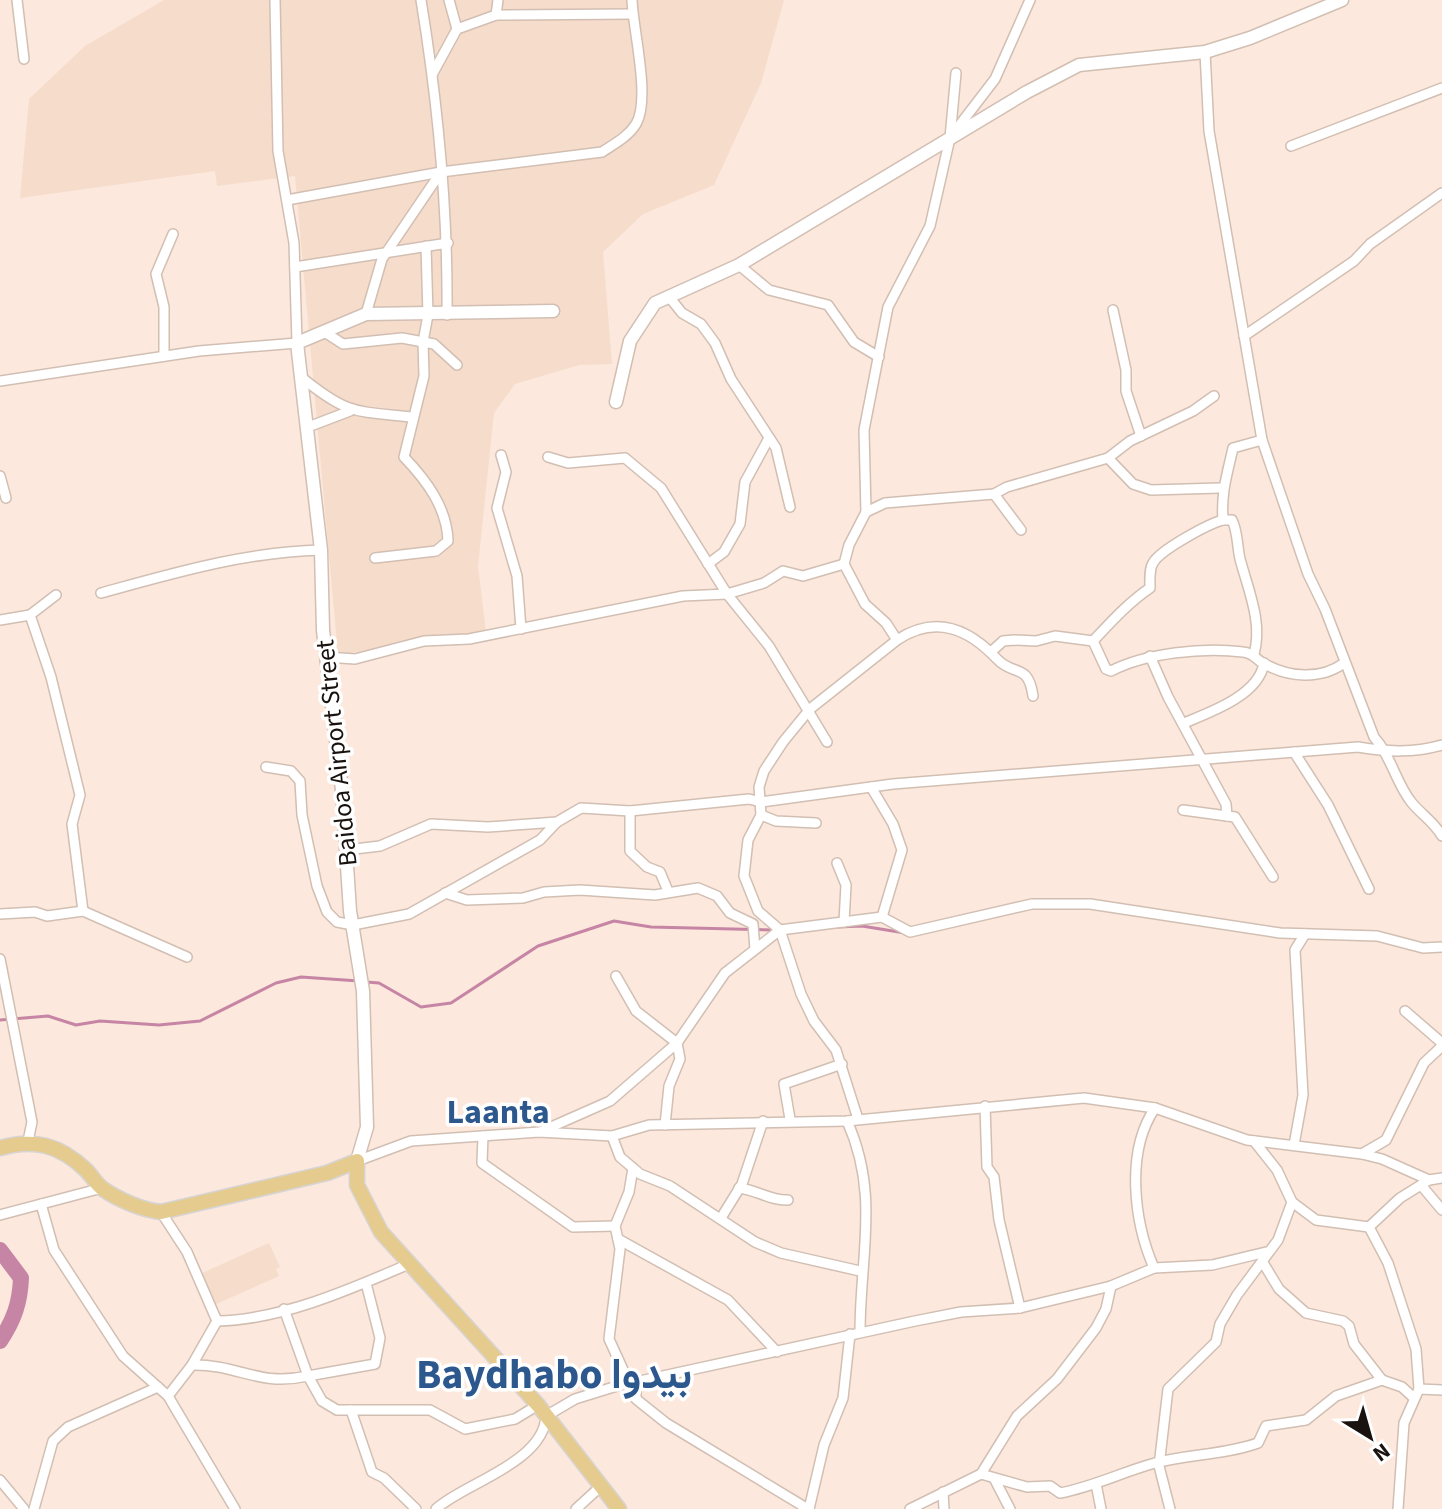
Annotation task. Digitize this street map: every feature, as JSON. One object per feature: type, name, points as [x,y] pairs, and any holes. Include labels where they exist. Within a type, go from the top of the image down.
[{"type":"main road","points":[[0,1148],[28,1141],[67,1155],[102,1188],[147,1210],[161,1212],[327,1173],[357,1161],[362,1199],[381,1232],[542,1411],[619,1509]]},
{"type":"street","points":[[17,0],[24,59]]},
{"type":"street","points":[[275,0],[278,151],[295,267],[297,343]]},
{"type":"street","points":[[421,0],[433,73],[448,243],[447,315]]},
{"type":"street","points":[[449,0],[457,29]]},
{"type":"street","points":[[496,15],[498,0]]},
{"type":"street","points":[[287,200],[441,172],[602,152],[622,139],[637,123],[641,102],[632,0]]},
{"type":"street","points":[[950,138],[995,79],[1030,0]]},
{"type":"street","points":[[616,402],[630,341],[655,303],[739,265],[950,138],[1079,65],[1205,52],[1250,38],[1342,0]]},
{"type":"street","points":[[433,73],[457,29],[496,15],[632,14]]},
{"type":"street","points":[[1205,52],[1209,131],[1262,440],[1308,574],[1325,609],[1374,737],[1388,752],[1412,803],[1431,818],[1442,836]]},
{"type":"street","points":[[897,640],[886,623],[865,604],[844,564],[849,545],[866,512],[864,430],[888,307],[930,226],[950,138],[956,73]]},
{"type":"street","points":[[1291,146],[1442,88]]},
{"type":"street","points":[[366,314],[387,252],[441,172]]},
{"type":"street","points":[[1244,336],[1354,261],[1370,244],[1442,193]]},
{"type":"street","points":[[164,356],[164,307],[156,274],[157,263],[173,234]]},
{"type":"street","points":[[295,267],[448,243]]},
{"type":"street","points":[[375,558],[436,551],[448,541],[447,518],[422,476],[404,457],[424,376],[423,342],[428,315],[426,246]]},
{"type":"street","points":[[739,265],[769,290],[828,305],[854,342],[879,357]]},
{"type":"street","points":[[670,298],[682,313],[708,330],[731,379],[781,460],[782,478],[790,507]]},
{"type":"street","points":[[1113,310],[1126,370],[1126,391],[1141,436]]},
{"type":"street","points":[[0,381],[164,356],[297,343],[366,314],[553,311]]},
{"type":"street","points":[[326,333],[343,344],[402,338],[434,344],[457,365]]},
{"type":"street","name":"Baidoa Airport Street","points":[[297,343],[321,550],[326,657],[353,925],[363,991],[367,1127],[357,1161]]},
{"type":"street","points":[[301,377],[335,404],[350,411],[412,417]]},
{"type":"street","points":[[866,512],[885,503],[994,494],[1007,487],[1108,458],[1214,396]]},
{"type":"street","points":[[308,427],[350,411]]},
{"type":"street","points":[[708,564],[724,552],[740,524],[745,482],[769,438]]},
{"type":"street","points":[[1223,520],[1220,488],[1230,472],[1233,448],[1262,440]]},
{"type":"street","points":[[501,455],[506,472],[497,508],[517,576],[521,629]]},
{"type":"street","points":[[548,457],[568,463],[625,458],[644,470],[669,500],[727,594],[769,646],[810,709],[827,742]]},
{"type":"street","points":[[1108,458],[1133,484],[1151,490],[1220,488]]},
{"type":"street","points":[[0,476],[6,498]]},
{"type":"street","points":[[994,494],[1021,530]]},
{"type":"street","points":[[992,651],[1003,641],[1036,641],[1055,636],[1093,641],[1117,620],[1131,600],[1150,588],[1152,564],[1157,558],[1196,531],[1223,520],[1232,520],[1254,605],[1254,654]]},
{"type":"street","points":[[101,593],[209,563],[267,553],[321,550]]},
{"type":"street","points":[[326,657],[343,659],[424,641],[469,639],[683,596],[727,594],[764,583],[783,571],[803,576],[844,564]]},
{"type":"street","points":[[0,620],[30,615],[56,595]]},
{"type":"street","points":[[30,615],[51,677],[80,795],[72,824],[83,911]]},
{"type":"street","points":[[633,1168],[629,1192],[615,1226],[620,1249],[609,1339],[633,1384],[636,1399],[666,1423],[808,1509],[824,1445],[843,1398],[855,1333],[860,1271],[868,1240],[867,1194],[863,1160],[842,1064],[801,994],[780,930],[758,911],[744,876],[748,840],[761,815],[759,787],[764,771],[810,709],[915,628],[928,625],[963,633],[992,651],[998,661],[1022,671],[1031,679],[1033,696]]},
{"type":"street","points":[[1093,641],[1106,669],[1111,671],[1136,658],[1209,650],[1254,654],[1264,663],[1308,677],[1330,673],[1344,663]]},
{"type":"street","points":[[1150,656],[1168,697],[1226,804],[1227,816]]},
{"type":"street","points":[[329,689],[332,670],[343,659]]},
{"type":"street","points":[[1184,723],[1218,709],[1249,687],[1262,674],[1264,663]]},
{"type":"street","points":[[266,767],[291,771],[300,781],[302,815],[317,886],[327,912],[337,922],[353,925],[409,914],[540,840],[557,822],[581,808],[630,811],[749,799],[761,802],[871,787],[1203,758],[1358,747],[1388,752],[1419,751],[1442,745]]},
{"type":"street","points":[[1294,752],[1328,805],[1369,889]]},
{"type":"street","points":[[871,787],[893,824],[902,850],[882,917]]},
{"type":"street","points":[[1183,810],[1235,817],[1273,877]]},
{"type":"street","points":[[630,811],[630,851],[647,867],[660,872],[668,891]]},
{"type":"street","points":[[761,815],[776,821],[816,823]]},
{"type":"street","points":[[346,850],[380,846],[431,824],[488,827],[557,822]]},
{"type":"street","points":[[837,863],[846,885],[844,922]]},
{"type":"street","points":[[445,893],[467,900],[523,898],[544,892],[580,890],[655,895],[698,888],[717,896],[730,913],[753,924]]},
{"type":"street","points":[[539,1132],[610,1101],[677,1043],[725,973],[780,930],[882,917],[910,932],[1032,904],[1090,904],[1280,933],[1377,936],[1423,948],[1442,947]]},
{"type":"street","points":[[0,914],[35,912],[47,916],[83,911],[187,957]]},
{"type":"street","points":[[755,949],[753,924],[758,911]]},
{"type":"street","points":[[1294,1145],[1303,1095],[1295,950],[1305,934]]},
{"type":"street","points":[[0,959],[32,1122],[28,1141]]},
{"type":"street","points":[[616,976],[636,1011],[677,1043],[680,1059],[669,1086],[665,1125]]},
{"type":"street","points":[[1362,1154],[1386,1140],[1424,1063],[1442,1044],[1405,1011]]},
{"type":"street","points":[[790,1119],[784,1084],[842,1064]]},
{"type":"street","points":[[357,1161],[411,1141],[539,1132],[612,1136],[649,1125],[790,1119],[852,1120],[1084,1098],[1155,1108],[1254,1141],[1382,1159],[1425,1183],[1442,1210]]},
{"type":"street","points":[[985,1106],[987,1167],[994,1177],[999,1220],[1020,1308]]},
{"type":"street","points":[[1154,1268],[1148,1254],[1136,1183],[1136,1160],[1155,1108]]},
{"type":"street","points":[[721,1218],[739,1188],[763,1121]]},
{"type":"street","points":[[483,1136],[482,1163],[573,1227],[615,1226]]},
{"type":"street","points":[[612,1136],[620,1157],[633,1168],[721,1218],[755,1242],[781,1253],[844,1270],[860,1271]]},
{"type":"street","points":[[1254,1141],[1277,1170],[1292,1202],[1316,1220],[1369,1227]]},
{"type":"street","points":[[1369,1227],[1400,1198],[1425,1183],[1442,1178]]},
{"type":"street","points":[[0,1215],[102,1188]]},
{"type":"street","points":[[739,1188],[756,1190],[777,1201],[788,1200]]},
{"type":"street","points":[[1170,1509],[1160,1462],[1168,1389],[1216,1342],[1220,1324],[1264,1256],[1278,1240],[1292,1202]]},
{"type":"street","points":[[41,1204],[54,1250],[123,1356],[168,1396],[235,1509]]},
{"type":"street","points":[[161,1212],[187,1252],[217,1321]]},
{"type":"street","points":[[1369,1227],[1388,1263],[1416,1349],[1416,1394],[1404,1423],[1398,1509]]},
{"type":"street","points":[[618,1239],[728,1300],[777,1352]]},
{"type":"street","points":[[284,1309],[308,1376],[322,1401],[337,1410],[430,1410],[465,1429],[515,1419],[633,1384],[855,1333],[961,1312],[1020,1308],[1111,1286],[1154,1268],[1212,1265],[1264,1256]]},
{"type":"street","points":[[1264,1256],[1279,1289],[1306,1313],[1343,1321],[1349,1326],[1354,1344],[1382,1380],[1416,1394],[1442,1390]]},
{"type":"street","points":[[217,1321],[238,1320],[284,1309],[366,1283],[409,1264]]},
{"type":"street","points":[[192,1365],[220,1365],[251,1377],[279,1382],[375,1364],[380,1338],[366,1283]]},
{"type":"street","points":[[910,1509],[981,1474],[1017,1416],[1057,1379],[1096,1328],[1106,1309],[1111,1286]]},
{"type":"street","points":[[168,1396],[192,1365],[217,1321]]},
{"type":"street","points":[[981,1474],[1027,1487],[1050,1486],[1060,1493],[1160,1462],[1192,1459],[1214,1451],[1234,1451],[1258,1443],[1266,1426],[1306,1420],[1336,1396],[1382,1380]]},
{"type":"street","points":[[34,1509],[53,1441],[60,1434],[81,1419],[158,1387]]},
{"type":"street","points":[[351,1410],[372,1472],[384,1478],[416,1509]]},
{"type":"street","points":[[434,1508],[518,1461],[546,1425],[542,1411]]},
{"type":"street","points":[[0,1480],[24,1509]]},
{"type":"street","points":[[995,1480],[1010,1509]]},
{"type":"street","points":[[1096,1484],[1101,1509]]},
{"type":"street","points":[[576,1509],[601,1486]]},
{"type":"street","points":[[943,1492],[944,1509]]},
{"type":"shaded area","points":[[164,0],[784,0],[761,83],[714,185],[643,214],[603,252],[612,364],[579,365],[515,384],[494,413],[478,566],[486,632],[338,655],[295,176],[217,186],[215,171],[20,198],[29,99],[85,46]]},
{"type":"shaded area","points":[[269,1243],[280,1267],[276,1269],[279,1276],[214,1305],[200,1274]]},
{"type":"waterway","points":[[366,982],[379,983],[421,1007],[451,1003],[538,946],[614,921],[651,927],[774,930]]},
{"type":"waterway","points":[[838,927],[862,926],[905,933]]},
{"type":"waterway","points":[[0,1020],[48,1016],[76,1025],[100,1021],[159,1025],[200,1021],[276,983],[301,977],[359,981]]},
{"type":"waterway","points":[[0,1250],[21,1278],[15,1311],[0,1341]]},
{"type":"district","name":"Laanta","points":[[498,1111]]},
{"type":"district","name":"Baydhabo بيدوا","points":[[554,1373]]}]
